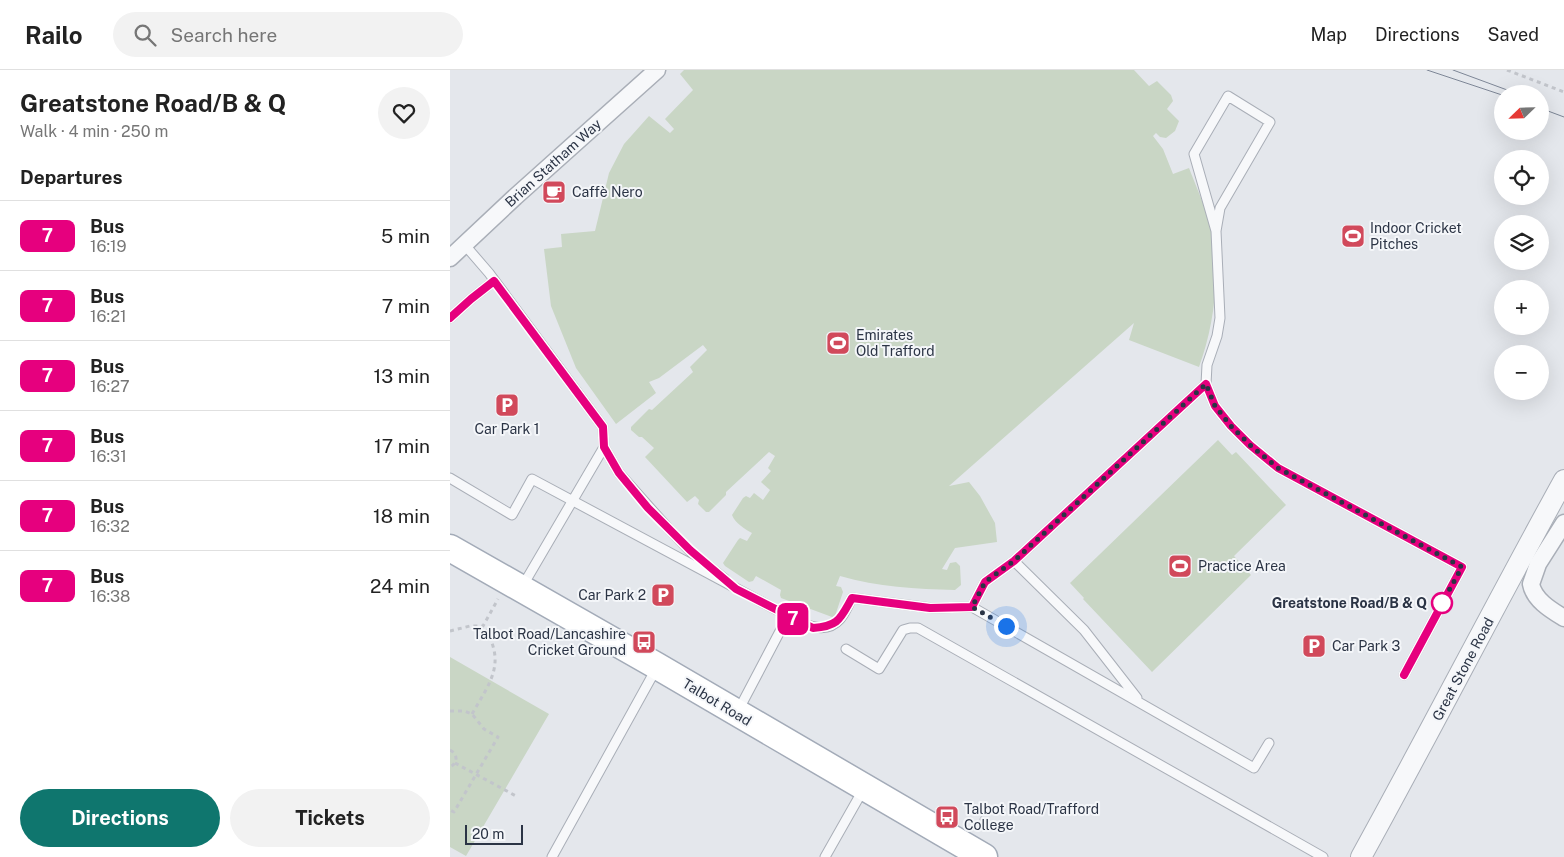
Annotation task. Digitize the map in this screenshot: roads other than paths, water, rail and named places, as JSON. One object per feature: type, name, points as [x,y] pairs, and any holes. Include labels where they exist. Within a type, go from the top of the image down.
[{"type":"main road","name":"Talbot Road","points":[[450,548],[657,666],[736,714],[984,857]]},
{"type":"street","name":"Brian Statham Way","points":[[450,258],[657,70]]},
{"type":"street","name":"Great Stone Road","points":[[1361,857],[1564,480]]},
{"type":"street","points":[[1564,523],[1538,564],[1531,584],[1531,587],[1542,602],[1564,618]]},
{"type":"lane","points":[[1216,231],[1194,154],[1228,96],[1270,122],[1220,208],[1216,231],[1220,318],[1217,336],[1207,366],[1206,384],[1215,406],[1231,426],[1250,445],[1278,468],[1462,567],[1404,675]]},
{"type":"lane","points":[[464,244],[494,281],[603,427],[604,447],[619,473],[648,508],[690,550],[736,589]]},
{"type":"lane","points":[[450,318],[494,281]]},
{"type":"lane","points":[[972,607],[985,582],[1014,561],[1206,384]]},
{"type":"lane","points":[[514,586],[572,500],[604,447]]},
{"type":"lane","points":[[450,478],[512,515],[532,480],[813,628],[827,627],[840,620],[852,598],[930,608],[972,607],[1254,768],[1269,743]]},
{"type":"lane","points":[[1014,561],[1084,630],[1140,703]]},
{"type":"lane","points":[[736,714],[788,616]]},
{"type":"lane","points":[[846,649],[879,669],[904,630],[918,628],[1323,857]]},
{"type":"lane","points":[[552,857],[657,666]]},
{"type":"lane","points":[[826,856],[864,788]]},
{"type":"tram line","points":[[1427,70],[1494,92]]},
{"type":"tram line","points":[[1453,70],[1494,85]]},
{"type":"tram line","points":[[1549,111],[1564,117]]},
{"type":"place","name":"Caffè Nero","points":[[554,192]]},
{"type":"place","name":"Indoor Cricket Pitches","points":[[1353,236]]},
{"type":"place","name":"Emirates Old Trafford","points":[[838,343]]},
{"type":"place","name":"Car Park 1","points":[[507,405]]},
{"type":"place","name":"Practice Area","points":[[1180,566]]},
{"type":"place","name":"Car Park 2","points":[[663,595]]},
{"type":"place","name":"Greatstone Road/B & Q","points":[[1442,603]]},
{"type":"place","name":"Talbot Road/Lancashire Cricket Ground","points":[[644,642]]},
{"type":"place","name":"Car Park 3","points":[[1314,646]]},
{"type":"place","name":"Talbot Road/Trafford College","points":[[947,817]]}]
